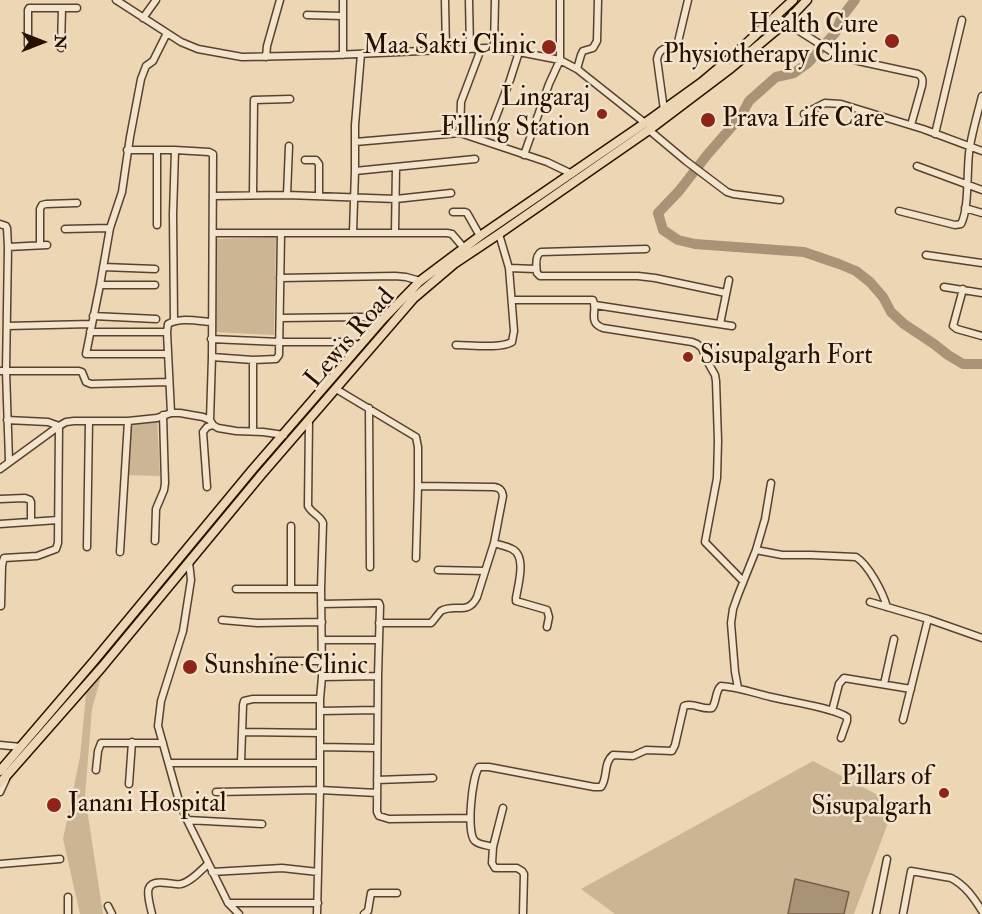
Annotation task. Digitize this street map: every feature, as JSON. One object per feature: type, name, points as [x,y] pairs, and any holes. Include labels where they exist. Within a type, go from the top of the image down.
[{"type":"main road","name":"Lewis Road","points":[[647,127],[664,110],[734,55],[793,0]]},
{"type":"main road","name":"Lewis Road","points":[[4,773],[81,692],[161,589],[257,472],[309,419],[414,298],[454,264],[730,68],[786,22],[807,0]]},
{"type":"main road","name":"Lewis Road","points":[[0,783],[21,747],[94,661],[189,562],[285,435],[383,319],[420,281],[480,236],[572,174],[606,155]]},
{"type":"street","points":[[116,0],[181,42],[198,49],[242,57],[494,48],[560,60],[577,69],[711,181],[733,194],[780,200]]},
{"type":"street","points":[[129,9],[132,0]]},
{"type":"street","points":[[143,18],[156,0]]},
{"type":"street","points":[[266,57],[280,0]]},
{"type":"street","points":[[343,0],[343,54]]},
{"type":"street","points":[[445,0],[446,50]]},
{"type":"street","points":[[469,0],[470,49]]},
{"type":"street","points":[[494,48],[495,0]]},
{"type":"street","points":[[524,155],[560,60],[560,0]]},
{"type":"street","points":[[577,69],[580,55],[583,51],[593,48],[597,41],[598,0]]},
{"type":"street","points":[[664,110],[658,53],[678,42],[688,0]]},
{"type":"street","points":[[28,45],[29,8],[44,4],[62,8],[77,8]]},
{"type":"street","points":[[61,48],[62,8]]},
{"type":"street","points":[[307,15],[342,15]]},
{"type":"street","points":[[777,17],[837,55],[921,76],[922,87],[911,125]]},
{"type":"street","points":[[935,134],[962,20]]},
{"type":"street","points":[[167,33],[153,61],[146,66],[141,79],[127,150],[122,192],[110,228],[86,354],[168,354]]},
{"type":"street","points":[[460,133],[461,102],[482,49]]},
{"type":"street","points":[[494,122],[519,52]]},
{"type":"street","points":[[353,232],[357,91],[361,54]]},
{"type":"street","points":[[899,212],[958,225],[963,220],[970,147],[982,96]]},
{"type":"street","points":[[253,195],[254,100],[290,99]]},
{"type":"street","points":[[804,114],[825,103],[847,105],[982,151]]},
{"type":"street","points":[[355,142],[460,133],[547,162],[572,174]]},
{"type":"street","points":[[287,195],[289,146]]},
{"type":"street","points":[[127,150],[175,150],[213,154],[211,422],[203,432],[207,487]]},
{"type":"street","points":[[157,150],[157,225]]},
{"type":"street","points":[[174,321],[175,150]]},
{"type":"street","points":[[355,171],[475,159]]},
{"type":"street","points":[[305,160],[316,160],[319,164],[319,196]]},
{"type":"street","points":[[917,166],[982,190]]},
{"type":"street","points":[[395,233],[396,167]]},
{"type":"street","points":[[213,196],[287,195],[396,199],[451,193]]},
{"type":"street","points":[[8,248],[44,245],[40,209],[42,205],[77,203]]},
{"type":"street","points":[[965,208],[982,213]]},
{"type":"street","points":[[453,212],[467,213],[480,236]]},
{"type":"street","points":[[0,224],[4,224],[7,228],[8,248],[7,326],[3,371],[9,462]]},
{"type":"street","points":[[65,230],[110,228]]},
{"type":"street","points":[[213,233],[447,233],[452,234],[464,248]]},
{"type":"street","points":[[212,357],[253,360],[276,358],[279,355],[281,233]]},
{"type":"street","points":[[456,345],[501,346],[512,342],[514,331],[509,268],[499,234]]},
{"type":"street","points":[[646,249],[544,251],[538,253],[536,269],[538,274],[543,276],[638,276],[726,293]]},
{"type":"street","points":[[926,255],[982,263]]},
{"type":"street","points":[[103,267],[155,269]]},
{"type":"street","points":[[509,268],[536,269]]},
{"type":"street","points":[[280,278],[395,276],[420,281]]},
{"type":"street","points":[[720,324],[729,280]]},
{"type":"street","points":[[100,285],[155,285]]},
{"type":"street","points":[[944,287],[982,293]]},
{"type":"street","points":[[963,289],[953,326],[982,336]]},
{"type":"street","points":[[512,300],[590,299],[595,305],[594,320],[598,326],[692,342],[702,348],[715,375],[718,430],[717,478],[705,542],[743,581]]},
{"type":"street","points":[[595,305],[732,326]]},
{"type":"street","points":[[93,316],[156,319]]},
{"type":"street","points":[[280,318],[383,319]]},
{"type":"street","points":[[171,413],[168,324],[174,321],[211,322]]},
{"type":"street","points":[[7,326],[92,324]]},
{"type":"street","points":[[90,332],[167,332]]},
{"type":"street","points":[[211,339],[341,342],[361,345]]},
{"type":"street","points":[[253,360],[253,431]]},
{"type":"street","points":[[3,371],[79,371],[82,372],[86,382],[91,384],[170,382]]},
{"type":"street","points":[[336,389],[416,437],[418,447],[416,558]]},
{"type":"street","points":[[369,408],[370,567]]},
{"type":"street","points":[[0,469],[59,426],[74,421],[128,421],[157,418],[171,413],[195,415],[218,428],[285,435]]},
{"type":"street","points":[[155,541],[156,509],[165,483],[163,415]]},
{"type":"street","points":[[309,419],[308,506],[312,513],[319,516],[322,523],[322,677],[317,914]]},
{"type":"street","points":[[7,420],[48,422],[59,426]]},
{"type":"street","points":[[120,552],[128,421]]},
{"type":"street","points":[[87,547],[89,422]]},
{"type":"street","points":[[1,606],[3,561],[7,557],[37,556],[56,549],[58,543],[59,426]]},
{"type":"street","points":[[738,688],[730,623],[733,609],[756,550],[765,519],[771,483]]},
{"type":"street","points":[[379,623],[431,623],[442,611],[470,607],[477,597],[494,543],[502,496],[499,488],[418,486]]},
{"type":"street","points":[[0,499],[25,498],[30,500],[31,522]]},
{"type":"street","points":[[0,524],[58,520]]},
{"type":"street","points":[[291,526],[291,589]]},
{"type":"street","points":[[494,543],[514,549],[518,553],[521,562],[516,601],[547,610],[548,627]]},
{"type":"street","points":[[756,550],[782,555],[855,557],[870,573],[887,607]]},
{"type":"street","points":[[189,562],[191,580],[183,631],[161,701],[158,726],[179,801],[187,820],[228,903],[239,914]]},
{"type":"street","points":[[438,570],[485,571]]},
{"type":"street","points":[[236,589],[321,589]]},
{"type":"street","points":[[870,602],[982,638]]},
{"type":"street","points":[[321,604],[379,603],[380,606],[377,748],[377,812],[379,816],[383,818],[470,818]]},
{"type":"street","points":[[903,720],[928,619]]},
{"type":"street","points":[[222,620],[257,623],[322,622]]},
{"type":"street","points":[[884,684],[894,639]]},
{"type":"street","points":[[322,640],[378,640]]},
{"type":"street","points":[[278,661],[322,661]]},
{"type":"street","points":[[322,677],[378,676]]},
{"type":"street","points":[[832,711],[839,684],[844,678],[911,689]]},
{"type":"street","points":[[493,847],[473,839],[470,818],[476,770],[479,767],[489,766],[601,787],[610,757],[633,756],[646,750],[672,751],[684,706],[691,704],[712,708],[719,687],[738,688],[832,711],[847,717],[841,738]]},
{"type":"street","points":[[241,762],[244,701],[247,699],[321,699]]},
{"type":"street","points":[[320,711],[378,710]]},
{"type":"street","points":[[243,732],[320,733]]},
{"type":"street","points":[[129,784],[132,742]]},
{"type":"street","points":[[96,770],[101,743],[163,743]]},
{"type":"street","points":[[0,745],[21,747]]},
{"type":"street","points":[[320,747],[377,748]]},
{"type":"street","points":[[169,763],[320,763]]},
{"type":"street","points":[[0,792],[4,773]]},
{"type":"street","points":[[377,780],[433,778]]},
{"type":"street","points":[[216,792],[320,790],[377,793]]},
{"type":"street","points":[[503,808],[493,847],[493,866],[495,868],[517,868],[522,871],[525,913]]},
{"type":"street","points":[[187,820],[262,824]]},
{"type":"street","points":[[0,864],[60,859]]},
{"type":"street","points":[[876,914],[887,859]]},
{"type":"street","points":[[152,914],[148,892],[152,883],[181,884],[187,882],[208,864]]},
{"type":"street","points":[[212,872],[282,868],[318,872]]},
{"type":"street","points":[[903,914],[911,871],[955,880],[970,894],[982,911]]},
{"type":"street","points":[[364,914],[368,911],[371,893],[397,893]]},
{"type":"street","points":[[68,897],[68,914]]},
{"type":"street","points":[[228,903],[318,903]]},
{"type":"street","points":[[108,906],[112,914]]},
{"type":"shaded area","points":[[276,237],[274,335],[214,332],[216,239]]},
{"type":"shaded area","points":[[157,419],[160,476],[126,475],[128,423]]},
{"type":"shaded area","points":[[101,677],[92,709],[85,796],[103,914],[80,914],[63,839],[80,757],[86,694]]},
{"type":"shaded area","points":[[813,761],[895,804],[854,914],[615,914],[581,889]]},
{"type":"shaded area","points":[[795,879],[849,892],[844,914],[788,914]]},
{"type":"waterway","points":[[855,0],[842,17],[835,33],[808,63],[794,73],[776,77],[749,101],[741,116],[658,213],[663,230],[678,240],[695,244],[804,252],[856,271],[870,282],[883,297],[891,312],[904,324],[963,364],[982,364]]},
{"type":"place","name":"Health Cure Physiotherapy Clinic","points":[[892,41]]},
{"type":"place","name":"Maa Sakti Clinic","points":[[549,47]]},
{"type":"place","name":"Lingaraj Filling Station","points":[[602,114]]},
{"type":"place","name":"Prava Life Care","points":[[708,120]]},
{"type":"place","name":"Sisupalgarh Fort","points":[[688,357]]},
{"type":"place","name":"Sunshine Clinic","points":[[190,667]]},
{"type":"place","name":"Pillars of Sisupalgarh","points":[[944,793]]},
{"type":"place","name":"Janani Hospital","points":[[54,805]]}]
